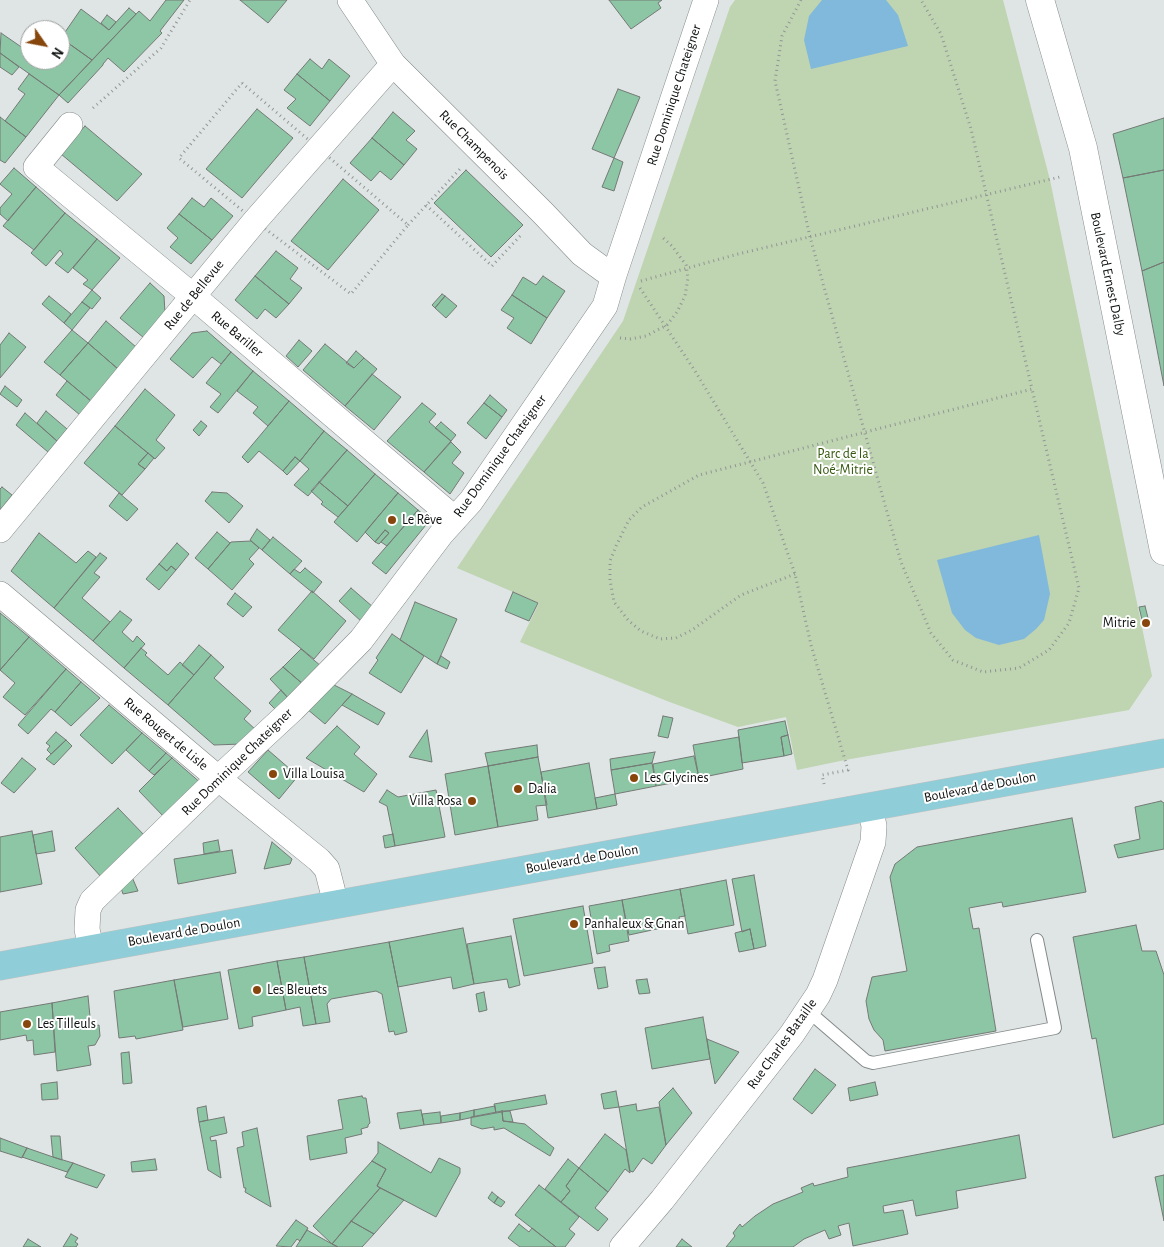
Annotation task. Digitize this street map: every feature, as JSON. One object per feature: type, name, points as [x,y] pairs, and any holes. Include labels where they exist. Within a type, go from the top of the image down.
[{"type":"main road","name":"Boulevard de Doulon","points":[[0,966],[1164,753]]},
{"type":"street","name":"Rue Champenois","points":[[350,0],[393,64],[543,212],[582,254],[614,275]]},
{"type":"street","name":"Rue Dominique Chateigner","points":[[91,950],[87,929],[88,910],[92,901],[294,709],[361,640],[471,501],[605,306],[706,0]]},
{"type":"street","name":"Boulevard Ernest Dalby","points":[[1040,0],[1083,148],[1164,549]]},
{"type":"street","name":"Rue de Bellevue","points":[[0,530],[255,221],[318,147],[393,64]]},
{"type":"street","name":"Rue Bariller","points":[[70,125],[36,166],[194,296],[455,519]]},
{"type":"street","name":"Rue Rouget de Lisle","points":[[0,594],[219,779],[319,860],[327,869],[336,904]]},
{"type":"street","name":"Rue Charles Bataille","points":[[622,1247],[662,1200],[808,1011],[825,980],[873,842],[874,826],[870,807]]},
{"type":"lane","points":[[808,1011],[866,1061],[873,1063],[1055,1028],[1037,940]]},
{"type":"path","points":[[70,125],[93,108],[161,48],[190,0]]},
{"type":"path","points":[[802,0],[782,36],[775,81],[810,237],[901,562],[931,633],[953,660],[983,672],[1019,668],[1049,650],[1069,623],[1080,588],[971,130],[942,34],[921,0]]},
{"type":"path","points":[[408,226],[462,167]]},
{"type":"path","points":[[830,814],[822,775],[848,770],[810,645],[795,574],[763,483],[695,371],[636,283],[738,254],[1087,170]]},
{"type":"path","points":[[426,205],[492,266],[527,230]]},
{"type":"path","points":[[620,338],[630,339],[646,336],[665,326],[677,312],[685,296],[688,278],[687,269],[680,256],[662,237]]},
{"type":"path","points":[[795,574],[741,595],[692,630],[676,638],[660,639],[641,631],[628,620],[614,602],[610,580],[610,561],[629,520],[642,507],[699,476],[1032,389]]},
{"type":"green space","name":"Parc de la Noé-Mitrie","points":[[735,0],[1003,0],[1050,180],[1152,676],[1129,710],[797,770],[786,717],[738,727],[667,701],[520,642],[539,603],[457,568],[623,321],[730,7]]},
{"type":"water","points":[[822,0],[886,0],[898,15],[908,46],[811,69],[804,40],[809,16]]},
{"type":"water","points":[[1039,535],[1050,594],[1044,620],[1024,639],[999,645],[976,638],[965,630],[952,613],[937,560]]},
{"type":"building","points":[[166,0],[184,0],[160,31],[162,33],[124,72],[108,58],[68,103],[59,95],[139,11],[150,21]]},
{"type":"building","points":[[240,0],[287,0],[268,23]]},
{"type":"building","points":[[609,0],[662,0],[658,3],[661,8],[631,29]]},
{"type":"building","points":[[129,8],[136,14],[92,60],[70,44],[70,25],[81,9],[109,30]]},
{"type":"building","points":[[107,15],[116,22],[109,30],[101,23]]},
{"type":"building","points":[[1,33],[20,46],[20,67],[0,53]]},
{"type":"building","points":[[70,44],[92,60],[59,95],[24,70],[70,70]]},
{"type":"building","points":[[0,53],[19,67],[12,75],[0,67]]},
{"type":"building","points":[[310,59],[322,69],[329,59],[350,76],[330,101],[297,74]]},
{"type":"building","points":[[29,74],[59,95],[26,137],[5,121],[25,94],[18,89]]},
{"type":"building","points":[[297,74],[330,101],[310,126],[287,108],[296,99],[284,90]]},
{"type":"building","points":[[618,89],[640,97],[614,158],[592,149]]},
{"type":"building","points":[[257,109],[293,138],[242,198],[206,169]]},
{"type":"building","points":[[393,112],[415,131],[406,140],[417,149],[404,165],[372,138]]},
{"type":"building","points":[[0,117],[26,137],[5,163],[0,160]]},
{"type":"building","points":[[1164,118],[1164,170],[1123,178],[1113,134]]},
{"type":"building","points":[[85,126],[142,174],[117,201],[61,154]]},
{"type":"building","points":[[372,138],[404,165],[391,180],[380,171],[371,181],[350,163]]},
{"type":"building","points":[[614,158],[623,162],[614,191],[602,187]]},
{"type":"building","points":[[14,168],[36,187],[8,221],[0,214],[0,208],[12,194],[0,184]]},
{"type":"building","points":[[466,170],[523,225],[491,257],[434,203]]},
{"type":"building","points":[[1164,170],[1164,262],[1142,271],[1123,178]]},
{"type":"building","points":[[343,179],[379,210],[328,270],[291,241]]},
{"type":"building","points":[[36,187],[65,213],[34,250],[3,226]]},
{"type":"building","points":[[192,198],[204,207],[211,198],[233,216],[212,240],[179,214]]},
{"type":"building","points":[[65,213],[97,239],[68,273],[55,263],[63,254],[60,250],[46,266],[31,253]]},
{"type":"building","points":[[179,214],[212,240],[191,264],[170,247],[178,238],[167,228]]},
{"type":"building","points":[[97,239],[120,258],[92,290],[83,284],[88,280],[73,268]]},
{"type":"building","points":[[276,251],[298,268],[290,279],[302,288],[289,304],[255,276]]},
{"type":"building","points":[[1164,262],[1164,386],[1142,271]]},
{"type":"building","points":[[255,276],[289,304],[276,318],[265,309],[257,319],[235,300]]},
{"type":"building","points":[[543,276],[565,291],[547,318],[512,295],[523,277],[536,285]]},
{"type":"building","points":[[150,283],[164,296],[165,313],[144,338],[120,318]]},
{"type":"building","points":[[92,290],[101,298],[92,309],[82,302]]},
{"type":"building","points":[[442,294],[445,296],[435,308],[432,305]]},
{"type":"building","points":[[512,295],[547,318],[531,344],[507,328],[514,318],[501,310]]},
{"type":"building","points":[[49,296],[71,314],[64,323],[42,304]]},
{"type":"building","points":[[445,296],[457,306],[446,318],[435,308]]},
{"type":"building","points":[[82,302],[90,308],[72,330],[64,323]]},
{"type":"building","points":[[106,321],[136,347],[118,369],[88,343]]},
{"type":"building","points":[[72,330],[88,343],[60,375],[44,362]]},
{"type":"building","points":[[207,331],[231,352],[221,364],[212,357],[193,378],[170,359],[192,333]]},
{"type":"building","points":[[9,333],[26,347],[0,378],[0,345]]},
{"type":"building","points":[[299,340],[312,351],[298,367],[286,356]]},
{"type":"building","points":[[88,343],[118,369],[91,401],[60,375]]},
{"type":"building","points":[[325,344],[354,368],[364,358],[377,369],[345,406],[303,370]]},
{"type":"building","points":[[356,351],[364,358],[354,368],[346,363]]},
{"type":"building","points":[[231,352],[253,371],[218,413],[210,407],[221,394],[206,383]]},
{"type":"building","points":[[253,371],[289,401],[268,426],[253,413],[258,407],[237,391]]},
{"type":"building","points":[[372,374],[401,397],[374,430],[345,406]]},
{"type":"building","points":[[67,381],[91,401],[80,415],[56,395]]},
{"type":"building","points":[[5,386],[22,400],[17,407],[0,394]]},
{"type":"building","points":[[145,389],[175,415],[156,440],[165,448],[155,459],[115,426]]},
{"type":"building","points":[[490,395],[507,410],[502,417],[484,403]]},
{"type":"building","points":[[289,401],[324,431],[300,461],[295,457],[283,471],[259,451],[248,463],[242,457]]},
{"type":"building","points":[[422,403],[436,414],[429,422],[451,441],[424,472],[387,441]]},
{"type":"building","points":[[484,403],[502,417],[486,439],[467,423]]},
{"type":"building","points":[[46,411],[67,429],[57,441],[37,423]]},
{"type":"building","points":[[25,413],[57,441],[48,452],[16,425]]},
{"type":"building","points":[[201,421],[207,426],[199,436],[193,430]]},
{"type":"building","points":[[441,422],[456,435],[451,441],[435,428]]},
{"type":"building","points":[[115,426],[148,453],[138,464],[145,469],[122,495],[84,463]]},
{"type":"building","points":[[324,431],[347,450],[308,496],[294,485],[309,469],[300,461]]},
{"type":"building","points":[[451,442],[461,452],[452,463],[464,473],[450,494],[424,472]]},
{"type":"building","points":[[347,450],[375,474],[348,506],[319,482]]},
{"type":"building","points":[[148,453],[154,458],[145,469],[138,464]]},
{"type":"building","points":[[295,457],[300,461],[287,475],[283,471]]},
{"type":"building","points":[[375,474],[398,493],[357,542],[334,522]]},
{"type":"building","points":[[319,482],[348,506],[338,517],[321,504],[323,502],[311,491]]},
{"type":"building","points":[[2,487],[12,495],[0,510],[0,489]]},
{"type":"building","points":[[212,492],[227,493],[243,506],[229,523],[205,501]]},
{"type":"building","points":[[119,493],[138,509],[127,521],[109,506]]},
{"type":"building","name":"Le Rêve","points":[[398,493],[418,510],[387,546],[381,542],[389,533],[385,530],[375,542],[365,532]]},
{"type":"building","points":[[418,510],[430,520],[386,574],[372,563]]},
{"type":"building","points":[[257,529],[270,540],[262,550],[250,540]]},
{"type":"building","points":[[385,530],[389,533],[379,544],[375,542]]},
{"type":"building","points":[[217,532],[230,543],[208,569],[195,558]]},
{"type":"building","points":[[39,533],[76,563],[88,551],[96,557],[54,608],[11,571]]},
{"type":"building","points":[[273,537],[302,561],[290,574],[262,550]]},
{"type":"building","points":[[251,541],[259,548],[249,559],[254,564],[232,590],[208,569],[231,542]]},
{"type":"building","points":[[177,543],[189,554],[176,570],[171,566],[167,571],[159,564]]},
{"type":"building","points":[[100,553],[107,558],[94,573],[100,577],[82,598],[110,622],[93,641],[54,608]]},
{"type":"building","points":[[159,564],[167,571],[171,566],[176,570],[159,590],[146,579]]},
{"type":"building","points":[[305,568],[322,582],[313,593],[290,574],[294,569],[300,573]]},
{"type":"building","points":[[351,588],[373,607],[362,622],[339,601]]},
{"type":"building","points":[[312,591],[346,621],[314,659],[278,630]]},
{"type":"building","points":[[513,592],[538,603],[529,621],[505,611]]},
{"type":"building","points":[[235,593],[252,607],[243,617],[227,604]]},
{"type":"building","points":[[415,602],[457,619],[437,664],[400,640]]},
{"type":"building","points":[[1145,606],[1149,622],[1143,624],[1139,607]]},
{"type":"building","points":[[120,611],[132,620],[122,632],[133,642],[137,636],[145,644],[124,668],[93,641]]},
{"type":"building","points":[[0,613],[29,637],[0,670]]},
{"type":"building","points":[[392,634],[424,656],[401,693],[369,673],[378,660],[376,658]]},
{"type":"building","points":[[29,637],[66,669],[25,715],[3,697],[15,683],[0,670]]},
{"type":"building","points":[[199,645],[211,655],[194,675],[182,665]]},
{"type":"building","points":[[141,648],[147,653],[145,655],[168,675],[180,662],[194,675],[168,705],[124,668]]},
{"type":"building","points":[[301,649],[322,667],[304,685],[283,667]]},
{"type":"building","points":[[211,655],[224,667],[214,678],[251,711],[244,719],[256,730],[242,744],[214,745],[168,705]]},
{"type":"building","points":[[441,656],[450,662],[447,669],[437,664]]},
{"type":"building","points":[[283,667],[304,685],[289,699],[270,679]]},
{"type":"building","points":[[66,669],[81,682],[55,712],[51,709],[28,734],[18,725]]},
{"type":"building","points":[[81,682],[100,698],[71,726],[55,712]]},
{"type":"building","points":[[330,683],[352,694],[325,724],[307,709]]},
{"type":"building","points":[[281,690],[289,699],[276,710],[269,703]]},
{"type":"building","points":[[352,694],[385,713],[378,725],[342,705]]},
{"type":"building","points":[[109,705],[142,733],[112,764],[80,735]]},
{"type":"building","points":[[663,716],[673,718],[668,738],[658,736]]},
{"type":"building","points":[[785,721],[788,735],[781,737],[784,756],[742,763],[738,730]]},
{"type":"building","points":[[337,726],[360,747],[354,754],[377,774],[364,792],[306,758]]},
{"type":"building","points":[[427,730],[432,762],[409,757]]},
{"type":"building","points":[[56,732],[66,740],[51,754],[47,750],[50,746],[46,743]]},
{"type":"building","points":[[142,733],[166,753],[149,771],[126,750]]},
{"type":"building","points":[[788,735],[792,754],[784,756],[781,737]]},
{"type":"building","points":[[739,737],[743,769],[699,778],[693,745]]},
{"type":"building","points":[[66,740],[72,746],[54,765],[46,759]]},
{"type":"building","points":[[537,745],[538,757],[488,766],[485,753]]},
{"type":"building","name":"Villa Louisa","points":[[268,750],[298,776],[279,799],[248,772]]},
{"type":"building","points":[[655,752],[652,763],[611,770],[610,759]]},
{"type":"building","points":[[166,753],[172,758],[154,775],[149,771]]},
{"type":"building","points":[[694,756],[699,778],[656,786],[653,764]]},
{"type":"building","name":"Dalia","points":[[538,757],[547,805],[536,806],[538,820],[498,827],[488,766]]},
{"type":"building","points":[[22,758],[36,769],[14,793],[1,783]]},
{"type":"building","points":[[172,758],[202,784],[165,818],[139,791]]},
{"type":"building","points":[[589,763],[597,809],[548,818],[541,772]]},
{"type":"building","name":"Les Glycines","points":[[652,763],[656,786],[615,794],[611,770]]},
{"type":"building","name":"Villa Rosa","points":[[488,766],[498,827],[455,835],[445,774]]},
{"type":"building","points":[[387,790],[398,797],[436,790],[445,837],[395,846],[387,806],[379,802]]},
{"type":"building","points":[[615,794],[617,805],[597,809],[595,798]]},
{"type":"building","points":[[1161,801],[1164,803],[1164,849],[1118,858],[1114,845],[1140,839],[1135,807]]},
{"type":"building","points":[[118,808],[146,837],[102,878],[75,848]]},
{"type":"building","points":[[1072,818],[1086,892],[1003,907],[1002,902],[969,908],[973,929],[979,928],[996,1031],[885,1051],[883,1040],[874,1030],[869,1019],[866,1001],[872,977],[907,971],[890,877],[895,864],[917,847]]},
{"type":"building","points":[[32,831],[42,884],[0,892],[0,837]]},
{"type":"building","points":[[52,831],[55,851],[36,854],[33,835]]},
{"type":"building","points":[[393,834],[395,846],[385,848],[383,836]]},
{"type":"building","points":[[218,840],[220,851],[204,854],[203,843]]},
{"type":"building","points":[[272,842],[292,859],[290,864],[264,869]]},
{"type":"building","points":[[232,850],[236,873],[178,884],[174,859]]},
{"type":"building","points":[[754,875],[766,946],[754,949],[750,929],[742,932],[732,879]]},
{"type":"building","points":[[132,877],[138,891],[123,894],[121,888]]},
{"type":"building","points":[[726,880],[734,925],[688,934],[680,889]]},
{"type":"building","points":[[680,889],[685,916],[679,917],[680,924],[629,935],[622,900]]},
{"type":"building","points":[[622,900],[629,941],[609,945],[610,951],[597,954],[589,906]]},
{"type":"building","points":[[583,906],[593,963],[524,976],[513,919]]},
{"type":"building","points":[[1136,925],[1142,951],[1156,951],[1164,975],[1164,1124],[1113,1138],[1096,1038],[1092,1039],[1073,937]]},
{"type":"building","points":[[463,928],[474,984],[453,989],[451,977],[398,987],[389,942]]},
{"type":"building","points":[[750,929],[754,949],[739,952],[735,933]]},
{"type":"building","points":[[511,936],[520,985],[509,988],[507,979],[474,984],[467,944]]},
{"type":"building","points":[[389,942],[407,1032],[395,1035],[394,1031],[389,1032],[382,994],[376,991],[331,999],[327,1004],[330,1022],[316,1024],[304,957]]},
{"type":"building","points":[[304,957],[316,1024],[303,1026],[300,1007],[286,1010],[277,961]]},
{"type":"building","name":"Les Bleuets","points":[[277,961],[286,1010],[252,1017],[253,1026],[239,1029],[228,970]]},
{"type":"building","points":[[605,967],[608,987],[598,989],[594,968]]},
{"type":"building","points":[[220,972],[228,1019],[183,1027],[174,980]]},
{"type":"building","points":[[647,979],[650,993],[639,994],[636,980]]},
{"type":"building","points":[[174,980],[183,1030],[136,1039],[135,1036],[119,1038],[114,991]]},
{"type":"building","points":[[484,992],[487,1010],[479,1012],[476,994]]},
{"type":"building","points":[[88,996],[91,1027],[99,1025],[100,1036],[95,1045],[88,1046],[91,1065],[57,1071],[52,1003]]},
{"type":"building","name":"Les Tilleuls","points":[[52,1003],[55,1052],[34,1055],[33,1040],[27,1041],[26,1035],[0,1040],[0,1012]]},
{"type":"building","points":[[703,1017],[710,1059],[652,1069],[645,1028]]},
{"type":"building","points":[[707,1039],[739,1052],[715,1084],[710,1059]]},
{"type":"building","points":[[129,1052],[132,1083],[123,1084],[121,1053]]},
{"type":"building","points":[[815,1069],[836,1085],[812,1114],[793,1099]]},
{"type":"building","points":[[57,1082],[58,1099],[42,1100],[41,1084]]},
{"type":"building","points":[[875,1082],[878,1095],[850,1101],[848,1088]]},
{"type":"building","points":[[673,1088],[692,1113],[666,1145],[659,1102]]},
{"type":"building","points":[[616,1091],[619,1107],[604,1109],[601,1094]]},
{"type":"building","points":[[545,1095],[547,1104],[496,1113],[494,1104]]},
{"type":"building","points":[[362,1096],[366,1098],[370,1123],[368,1127],[361,1129],[362,1134],[345,1138],[347,1153],[310,1160],[307,1136],[343,1129],[338,1100]]},
{"type":"building","points":[[636,1104],[637,1111],[659,1107],[666,1145],[652,1164],[643,1158],[633,1172],[630,1171],[619,1107]]},
{"type":"building","points":[[206,1106],[208,1120],[199,1122],[197,1108]]},
{"type":"building","points":[[495,1106],[496,1113],[474,1117],[474,1110]]},
{"type":"building","points":[[421,1110],[424,1125],[400,1129],[397,1113]]},
{"type":"building","points":[[474,1110],[474,1117],[460,1120],[460,1113]]},
{"type":"building","points":[[502,1111],[510,1111],[513,1122],[503,1121]]},
{"type":"building","points":[[502,1111],[503,1121],[525,1124],[554,1148],[550,1156],[504,1128],[494,1130],[494,1127],[482,1129],[471,1125],[471,1117]]},
{"type":"building","points":[[440,1112],[441,1123],[424,1125],[422,1114]]},
{"type":"building","points":[[460,1113],[460,1120],[441,1123],[441,1116]]},
{"type":"building","points":[[224,1117],[227,1133],[210,1137],[211,1141],[216,1140],[221,1178],[208,1170],[199,1122]]},
{"type":"building","points":[[257,1128],[271,1207],[245,1192],[246,1188],[244,1188],[237,1148],[244,1146],[242,1132]]},
{"type":"building","points":[[605,1134],[626,1150],[630,1173],[625,1169],[608,1192],[579,1168]]},
{"type":"building","points":[[1019,1135],[1026,1178],[956,1191],[958,1208],[916,1216],[913,1200],[883,1206],[884,1213],[903,1210],[908,1234],[853,1246],[849,1223],[838,1226],[841,1235],[829,1239],[825,1230],[804,1239],[793,1247],[726,1247],[735,1236],[733,1233],[740,1224],[742,1227],[773,1204],[803,1192],[801,1188],[813,1183],[814,1186],[848,1177],[847,1168]]},
{"type":"building","points":[[51,1136],[60,1136],[62,1160],[53,1157]]},
{"type":"building","points":[[0,1138],[27,1148],[22,1158],[0,1151]]},
{"type":"building","points":[[378,1142],[431,1173],[439,1158],[460,1168],[460,1173],[436,1217],[377,1186],[386,1169],[372,1161],[378,1153]]},
{"type":"building","points":[[27,1148],[73,1163],[67,1172],[22,1157]]},
{"type":"building","points":[[155,1159],[157,1170],[132,1172],[131,1162]]},
{"type":"building","points":[[568,1159],[579,1168],[566,1186],[570,1191],[561,1202],[545,1189]]},
{"type":"building","points":[[372,1161],[386,1169],[377,1186],[380,1188],[332,1244],[313,1226]]},
{"type":"building","points":[[73,1163],[105,1175],[97,1188],[65,1177]]},
{"type":"building","points":[[579,1168],[608,1192],[595,1208],[608,1219],[598,1231],[561,1202],[570,1191],[566,1186]]},
{"type":"building","points":[[1164,1175],[1164,1221],[1155,1177]]},
{"type":"building","points":[[539,1185],[579,1217],[569,1229],[575,1234],[565,1247],[556,1247],[515,1215]]},
{"type":"building","points":[[380,1188],[404,1200],[374,1234],[351,1221]]},
{"type":"building","points":[[492,1192],[498,1197],[494,1203],[488,1198]]},
{"type":"building","points":[[498,1197],[505,1202],[501,1207],[494,1203]]},
{"type":"building","points":[[296,1220],[308,1228],[300,1241],[297,1239],[291,1247],[276,1246]]},
{"type":"building","points":[[351,1221],[374,1234],[362,1247],[338,1247],[332,1244]]},
{"type":"building","points":[[519,1224],[529,1232],[532,1228],[556,1247],[520,1247],[508,1238]]},
{"type":"building","points":[[307,1230],[332,1244],[338,1247],[296,1247]]},
{"type":"building","points":[[71,1234],[78,1238],[75,1242],[78,1244],[76,1247],[63,1247]]},
{"type":"building","points":[[28,1239],[41,1247],[23,1247]]},
{"type":"building","points":[[682,1239],[692,1247],[676,1247]]},
{"type":"place","name":"Le Rêve","points":[[392,520]]},
{"type":"place","name":"Mitrie","points":[[1146,623]]},
{"type":"place","name":"Villa Louisa","points":[[273,774]]},
{"type":"place","name":"Les Glycines","points":[[634,778]]},
{"type":"place","name":"Dalia","points":[[518,789]]},
{"type":"place","name":"Villa Rosa","points":[[472,801]]},
{"type":"place","name":"Panhaleux & Gnan","points":[[574,924]]},
{"type":"place","name":"Les Bleuets","points":[[257,990]]},
{"type":"place","name":"Les Tilleuls","points":[[27,1024]]}]
